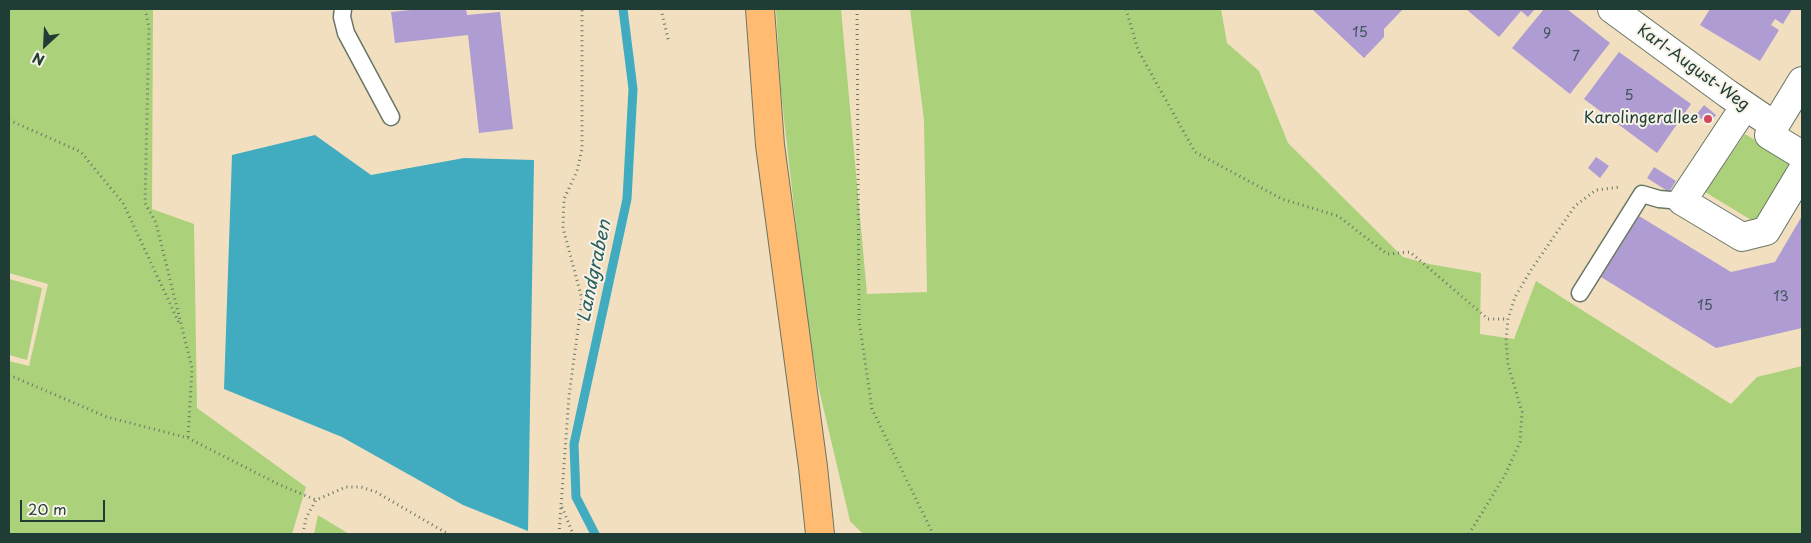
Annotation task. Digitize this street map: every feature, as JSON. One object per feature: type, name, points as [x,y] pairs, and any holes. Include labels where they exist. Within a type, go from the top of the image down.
[{"type":"main road","points":[[760,9],[770,145],[813,467],[820,534]]},
{"type":"main road","points":[[813,467],[833,534]]},
{"type":"street","name":"Karl-August-Weg","points":[[1612,9],[1775,126]]},
{"type":"street","points":[[1802,81],[1769,135],[1802,155]]},
{"type":"street","points":[[1745,106],[1682,201],[1742,237],[1766,231],[1802,171]]},
{"type":"lane","points":[[343,9],[342,17],[346,33],[391,117]]},
{"type":"lane","points":[[1580,293],[1642,194],[1659,199],[1682,201]]},
{"type":"path","points":[[145,9],[149,27],[145,203],[156,223],[192,368],[188,438]]},
{"type":"path","points":[[559,534],[569,396],[582,299],[563,228],[564,199],[577,171],[582,149],[582,9]]},
{"type":"path","points":[[661,9],[669,42]]},
{"type":"path","points":[[856,9],[859,320],[872,410],[933,534]]},
{"type":"path","points":[[1126,9],[1138,50],[1195,152],[1282,199],[1338,216],[1387,254],[1410,252],[1488,319],[1508,319]]},
{"type":"path","points":[[9,120],[81,152],[117,196],[142,242],[161,288],[183,330]]},
{"type":"path","points":[[1469,534],[1510,465],[1522,435],[1522,412],[1506,353],[1508,319],[1515,297],[1526,277],[1568,215],[1583,197],[1596,190],[1610,186],[1625,188],[1642,194]]},
{"type":"path","points":[[9,375],[107,417],[188,438],[278,484],[316,500]]},
{"type":"path","points":[[303,534],[306,518],[316,500],[346,487],[361,487],[376,492],[448,534]]},
{"type":"path","points":[[561,506],[573,534]]},
{"type":"green space","points":[[9,9],[153,9],[152,209],[194,224],[197,408],[306,487],[292,534],[9,534],[9,361],[29,366],[48,284],[9,273]]},
{"type":"green space","points":[[776,9],[841,9],[867,294],[927,292],[924,120],[910,9],[1221,9],[1227,43],[1259,71],[1288,143],[1403,257],[1429,264],[1481,273],[1480,334],[1514,339],[1536,281],[1731,404],[1757,377],[1802,366],[1802,534],[863,534],[850,521],[818,385],[807,322],[781,92]]},
{"type":"green space","points":[[1745,134],[1793,163],[1756,223],[1705,192]]},
{"type":"green space","points":[[9,279],[42,288],[27,360],[9,355]]},
{"type":"green space","points":[[318,515],[349,534],[314,534]]},
{"type":"water","points":[[315,135],[371,175],[464,158],[534,160],[528,531],[463,505],[342,437],[224,389],[232,155]]},
{"type":"building","points":[[421,9],[466,9],[467,15],[500,12],[513,129],[479,133],[468,35],[395,43],[391,12]]},
{"type":"building","points":[[1312,9],[1403,9],[1384,29],[1384,37],[1364,58]]},
{"type":"building","points":[[1466,9],[1535,9],[1528,17],[1521,11],[1499,37]]},
{"type":"building","points":[[1544,9],[1567,9],[1610,43],[1570,94],[1512,48]]},
{"type":"building","points":[[1710,9],[1792,9],[1783,24],[1775,19],[1771,25],[1779,30],[1760,61],[1700,25]]},
{"type":"building","points":[[1619,52],[1691,104],[1657,153],[1584,99]]},
{"type":"building","name":"Karolingerallee","points":[[1704,105],[1716,115],[1709,124],[1696,115]]},
{"type":"building","points":[[1596,157],[1609,166],[1600,178],[1588,168]]},
{"type":"building","points":[[1654,167],[1676,181],[1669,192],[1647,178]]},
{"type":"building","points":[[1639,216],[1731,272],[1775,262],[1802,216],[1802,328],[1716,348],[1601,277]]},
{"type":"waterway","name":"Landgraben","points":[[595,534],[576,497],[574,444],[627,199],[633,89],[623,9]]},
{"type":"place","name":"Karolingerallee","points":[[1708,119]]}]
